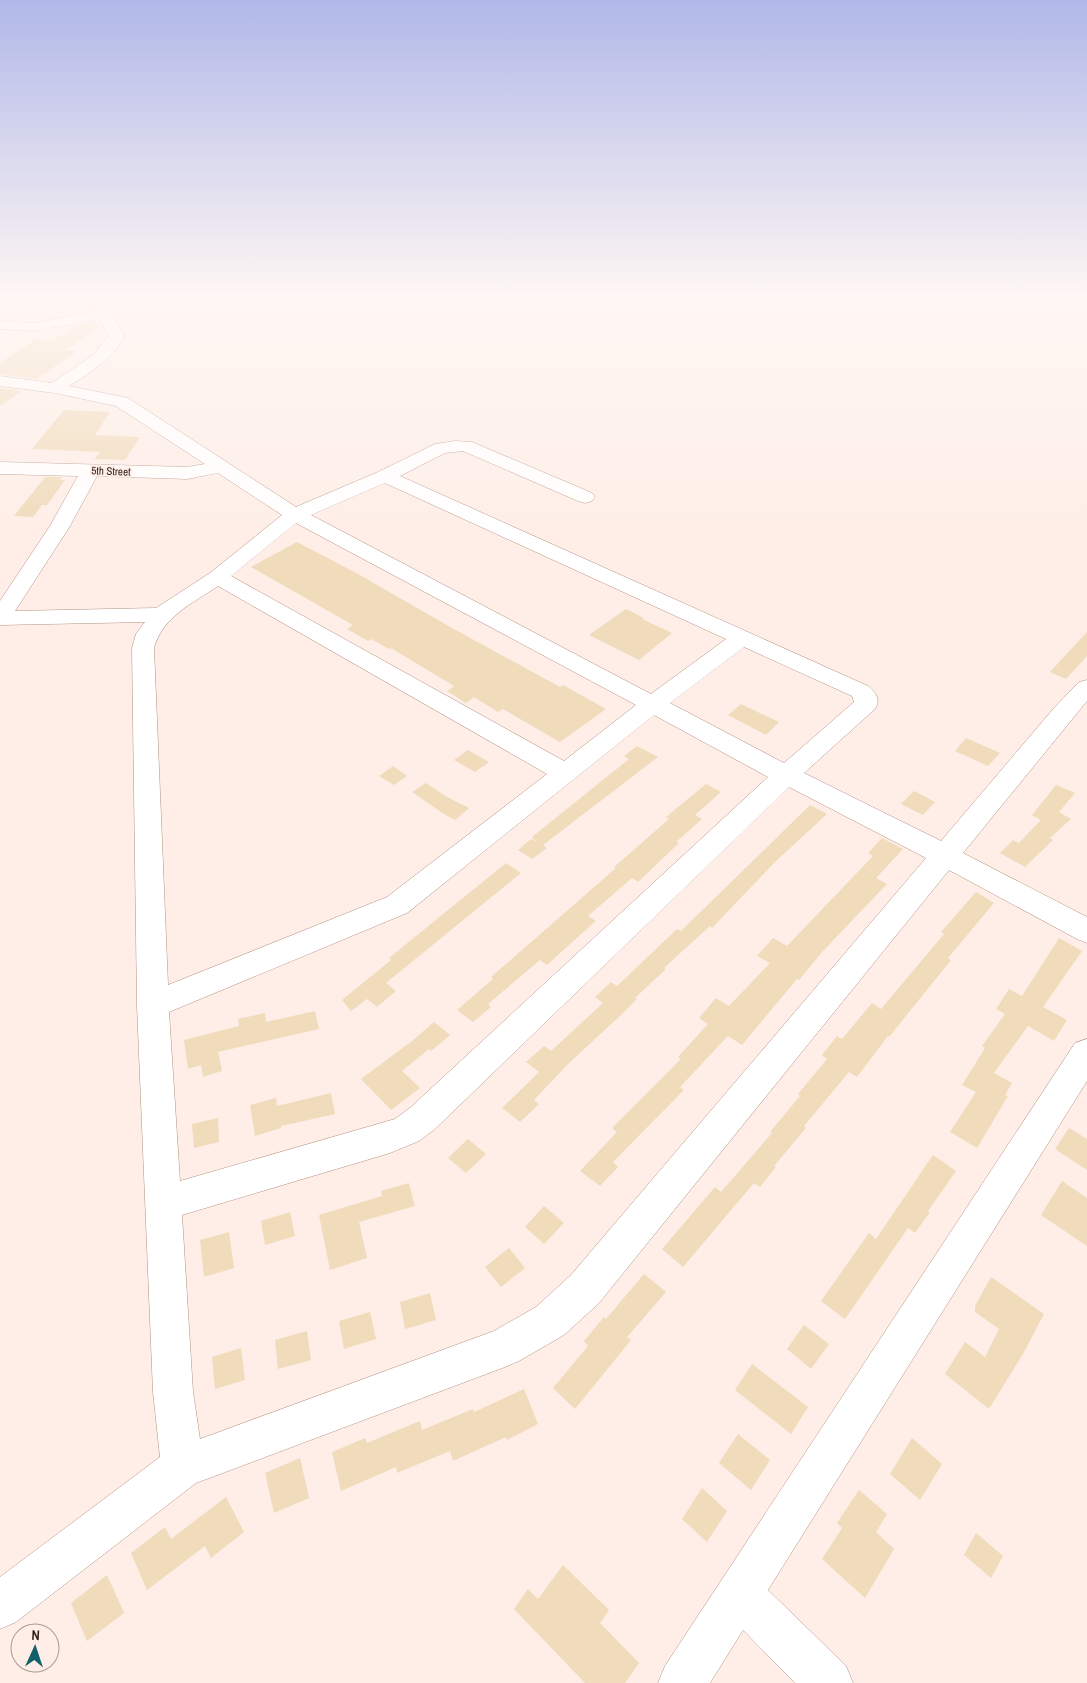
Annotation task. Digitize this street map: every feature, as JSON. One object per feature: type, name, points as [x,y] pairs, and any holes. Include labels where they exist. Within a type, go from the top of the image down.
[{"type":"street","points":[[55,388],[74,375]]},
{"type":"street","points":[[0,381],[55,388],[122,402],[295,515],[786,775],[946,856],[1087,931]]},
{"type":"street","points":[[182,1467],[173,1392],[165,1203],[153,1006],[143,648],[147,634],[162,615],[217,577],[295,515],[386,476],[441,448],[466,446],[585,497]]},
{"type":"street","name":"5th Street","points":[[9,469],[187,473],[222,467]]},
{"type":"street","points":[[0,482],[9,469]]},
{"type":"street","points":[[0,618],[60,526],[90,471]]},
{"type":"street","points":[[165,1203],[390,1137],[406,1130],[430,1111],[786,775],[866,704],[866,697],[860,691],[386,476]]},
{"type":"street","points":[[217,577],[565,773]]},
{"type":"street","points":[[0,618],[162,615]]},
{"type":"street","points":[[153,1006],[397,905],[653,704],[741,638]]},
{"type":"street","points":[[0,1606],[182,1467],[505,1347],[550,1321],[585,1289],[946,856],[1063,712],[1087,687]]},
{"type":"street","points":[[682,1683],[1087,1053]]},
{"type":"street","points":[[739,1594],[829,1683]]},
{"type":"building","points":[[4,375],[43,375],[37,379]]},
{"type":"building","points":[[0,388],[22,391],[0,406]]},
{"type":"building","points":[[64,410],[110,412],[95,435],[140,437],[125,460],[95,459],[100,452],[32,449]]},
{"type":"building","points":[[45,477],[62,477],[60,480],[65,480],[47,505],[42,505],[33,517],[14,516]]},
{"type":"building","points":[[297,542],[560,687],[563,685],[606,709],[560,742],[503,709],[498,712],[474,697],[466,703],[447,691],[454,686],[391,648],[389,649],[371,639],[368,641],[347,629],[353,625],[251,567]]},
{"type":"building","points":[[626,609],[672,633],[639,660],[589,635]]},
{"type":"building","points":[[1087,632],[1087,656],[1066,679],[1050,672]]},
{"type":"building","points":[[741,704],[779,722],[766,735],[728,715]]},
{"type":"building","points":[[966,738],[1000,753],[988,766],[955,751]]},
{"type":"building","points":[[637,746],[658,757],[543,845],[547,848],[532,859],[518,850],[531,839],[536,842],[532,837],[629,759],[624,756]]},
{"type":"building","points":[[468,750],[489,762],[475,772],[454,760]]},
{"type":"building","points":[[393,766],[407,776],[394,785],[379,776]]},
{"type":"building","points":[[426,783],[447,797],[469,808],[455,820],[444,814],[412,792]]},
{"type":"building","points":[[706,784],[721,792],[695,815],[702,819],[676,842],[679,843],[638,882],[632,878],[588,916],[596,921],[547,965],[540,960],[488,1004],[491,1007],[473,1022],[457,1010],[493,979],[491,977],[669,819],[666,817]]},
{"type":"building","points":[[1056,785],[1075,793],[1059,812],[1071,819],[1050,838],[1053,840],[1025,867],[1000,853],[1013,840],[1019,843],[1041,820],[1032,815]]},
{"type":"building","points":[[914,791],[935,802],[923,815],[901,804]]},
{"type":"building","points":[[810,805],[827,814],[776,861],[712,928],[710,926],[664,968],[666,969],[635,998],[637,999],[621,1015],[568,1064],[534,1100],[539,1104],[520,1122],[502,1108],[539,1072],[526,1062],[544,1046],[551,1051],[603,1003],[595,997],[611,982],[617,986],[677,929],[681,931]]},
{"type":"building","points":[[882,838],[903,849],[876,878],[887,884],[823,951],[799,980],[797,979],[742,1045],[728,1036],[680,1087],[684,1090],[613,1162],[618,1167],[600,1186],[580,1171],[617,1132],[612,1128],[681,1059],[678,1057],[708,1024],[699,1018],[716,998],[729,1006],[770,963],[757,956],[773,938],[787,946],[873,856],[868,853]]},
{"type":"building","points":[[506,863],[521,873],[386,983],[396,991],[377,1007],[367,999],[351,1011],[342,1000],[391,960],[389,958]]},
{"type":"building","points":[[976,892],[994,903],[948,958],[951,960],[888,1036],[857,1077],[849,1072],[804,1126],[806,1128],[774,1166],[776,1167],[760,1187],[754,1183],[683,1267],[662,1249],[715,1187],[721,1192],[772,1133],[770,1132],[800,1096],[798,1094],[827,1059],[822,1055],[837,1036],[842,1039],[872,1003],[881,1009],[944,934],[941,932]]},
{"type":"building","points":[[1059,938],[1082,951],[1043,1007],[1067,1020],[1054,1041],[1028,1026],[994,1073],[1012,1083],[1005,1095],[1008,1096],[977,1148],[950,1132],[976,1092],[962,1085],[985,1048],[982,1046],[1005,1014],[996,1009],[1009,989],[1022,996]]},
{"type":"building","points":[[315,1011],[319,1029],[218,1052],[222,1071],[203,1077],[201,1065],[188,1069],[184,1040],[239,1026],[238,1019],[265,1013],[266,1022]]},
{"type":"building","points":[[434,1022],[450,1035],[402,1071],[420,1088],[391,1110],[361,1079]]},
{"type":"building","points":[[331,1093],[335,1114],[281,1126],[281,1128],[255,1136],[250,1105],[276,1098],[277,1106]]},
{"type":"building","points":[[218,1118],[219,1142],[194,1148],[192,1124]]},
{"type":"building","points":[[1069,1128],[1087,1139],[1087,1170],[1055,1149]]},
{"type":"building","points":[[468,1139],[486,1154],[466,1173],[448,1158]]},
{"type":"building","points":[[933,1155],[956,1171],[915,1233],[908,1228],[845,1319],[821,1301],[869,1233],[876,1239]]},
{"type":"building","points":[[1062,1181],[1087,1198],[1087,1246],[1041,1215]]},
{"type":"building","points":[[409,1183],[415,1206],[359,1222],[367,1258],[330,1270],[319,1215],[382,1196],[381,1191]]},
{"type":"building","points":[[544,1206],[564,1223],[544,1244],[525,1227]]},
{"type":"building","points":[[290,1212],[295,1236],[265,1245],[261,1221]]},
{"type":"building","points":[[229,1232],[234,1268],[204,1277],[200,1240]]},
{"type":"building","points":[[509,1248],[525,1268],[501,1287],[485,1267]]},
{"type":"building","points":[[644,1274],[666,1292],[627,1337],[631,1340],[575,1409],[553,1388],[588,1346],[584,1341],[604,1317],[606,1319]]},
{"type":"building","points":[[991,1277],[1044,1314],[1023,1354],[989,1409],[945,1374],[965,1342],[985,1357],[999,1329],[975,1312],[975,1306]]},
{"type":"building","points":[[430,1293],[436,1320],[405,1329],[400,1302]]},
{"type":"building","points":[[370,1312],[376,1339],[344,1349],[339,1321]]},
{"type":"building","points":[[804,1325],[829,1344],[811,1369],[787,1349]]},
{"type":"building","points":[[307,1331],[311,1360],[278,1369],[275,1340]]},
{"type":"building","points":[[241,1348],[245,1380],[215,1389],[212,1357]]},
{"type":"building","points":[[752,1364],[808,1407],[791,1434],[735,1390]]},
{"type":"building","points":[[524,1389],[538,1424],[507,1440],[506,1437],[453,1461],[450,1451],[397,1473],[396,1467],[341,1491],[332,1452],[365,1438],[367,1443],[420,1421],[422,1430],[473,1409],[474,1412]]},
{"type":"building","points":[[738,1434],[770,1460],[751,1490],[719,1463]]},
{"type":"building","points":[[912,1438],[942,1464],[920,1500],[890,1474]]},
{"type":"building","points":[[300,1458],[309,1498],[274,1513],[265,1473]]},
{"type":"building","points":[[702,1488],[727,1511],[707,1542],[682,1519]]},
{"type":"building","points":[[859,1490],[887,1514],[876,1532],[894,1549],[865,1598],[822,1559],[842,1528],[837,1523]]},
{"type":"building","points":[[226,1497],[244,1532],[211,1558],[205,1546],[147,1590],[131,1553],[165,1527],[171,1539]]},
{"type":"building","points":[[976,1533],[1003,1556],[991,1578],[964,1555]]},
{"type":"building","points":[[563,1565],[609,1610],[600,1623],[639,1663],[625,1683],[585,1683],[514,1609],[528,1589],[538,1599]]},
{"type":"building","points":[[107,1575],[124,1613],[87,1641],[71,1603]]}]
